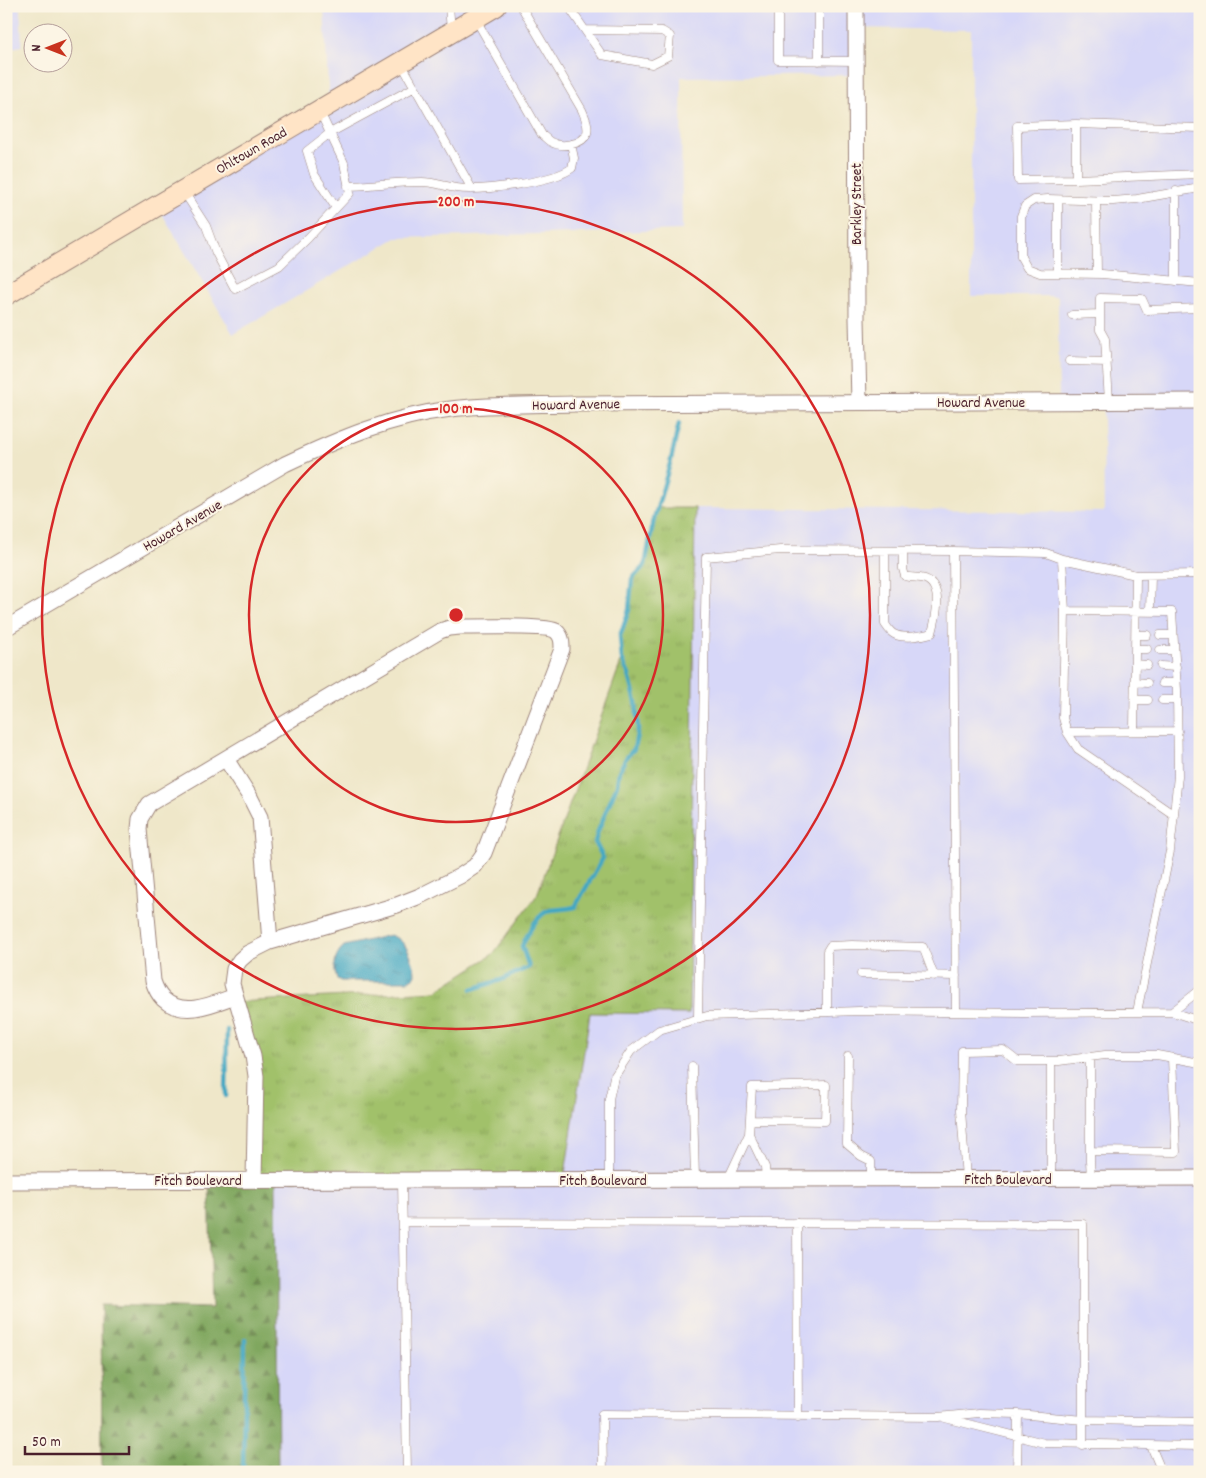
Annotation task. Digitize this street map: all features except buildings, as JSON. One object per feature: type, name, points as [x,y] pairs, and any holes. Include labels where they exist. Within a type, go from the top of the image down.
[{"type":"street","name":"Ohltown Road","points":[[6,295],[496,6]]},
{"type":"street","name":"Barkley Street","points":[[856,6],[859,402]]},
{"type":"street","name":"Howard Avenue","points":[[6,628],[285,464],[331,442],[375,426],[425,413],[479,406],[583,404],[1200,401]]},
{"type":"street","points":[[235,996],[195,1009],[172,1004],[163,999],[157,991],[151,970],[139,829],[140,819],[148,804],[440,631],[460,627],[552,629],[558,632],[562,639],[562,649],[484,853],[475,866],[444,884],[397,905],[270,942],[248,953],[234,969],[232,984],[253,1056],[256,1076],[254,1180]]},
{"type":"street","points":[[226,759],[260,817],[270,942]]},
{"type":"street","name":"Fitch Boulevard","points":[[6,1181],[1200,1178]]},
{"type":"lane","points":[[449,6],[451,33]]},
{"type":"lane","points":[[475,18],[542,135],[551,142],[560,145],[582,140],[587,133],[587,122],[582,110],[521,6]]},
{"type":"lane","points":[[584,6],[571,9],[585,30],[602,55],[652,64],[668,56],[670,36],[662,31],[585,30]]},
{"type":"lane","points":[[778,6],[778,60],[856,61]]},
{"type":"lane","points":[[819,6],[819,61]]},
{"type":"lane","points":[[400,62],[472,189]]},
{"type":"lane","points":[[336,208],[314,174],[307,152],[330,132],[415,87]]},
{"type":"lane","points":[[182,190],[206,226],[216,253],[235,289],[279,266],[350,193],[344,163],[319,110]]},
{"type":"lane","points":[[1200,128],[1076,124],[1016,126],[1018,180],[1200,174]]},
{"type":"lane","points":[[1076,124],[1076,179]]},
{"type":"lane","points":[[348,186],[423,182],[472,189],[534,182],[565,174],[572,168],[574,158],[571,144]]},
{"type":"lane","points":[[1200,188],[1137,199],[1096,201],[1034,200],[1025,206],[1021,216],[1021,258],[1027,268],[1040,273],[1097,274],[1200,283]]},
{"type":"lane","points":[[1176,191],[1176,281]]},
{"type":"lane","points":[[1058,200],[1058,273]]},
{"type":"lane","points":[[1096,201],[1097,274]]},
{"type":"lane","points":[[1109,401],[1105,339],[1100,330],[1100,298],[1142,299],[1147,310],[1200,308]]},
{"type":"lane","points":[[1072,315],[1100,314]]},
{"type":"lane","points":[[1069,361],[1107,362]]},
{"type":"lane","points":[[698,1018],[706,556],[780,550],[1046,553],[1062,559],[1136,576],[1200,574]]},
{"type":"lane","points":[[885,551],[885,624],[892,633],[900,636],[932,633],[935,622],[937,592],[932,584],[925,579],[905,576],[903,551]]},
{"type":"lane","points":[[953,551],[956,1012]]},
{"type":"lane","points":[[1062,559],[1065,611],[1063,718],[1067,732],[1078,749],[1174,815]]},
{"type":"lane","points":[[1150,612],[1151,575]]},
{"type":"lane","points":[[1134,731],[1136,576]]},
{"type":"lane","points":[[1065,611],[1172,612],[1176,667],[1178,776],[1170,851],[1137,1012]]},
{"type":"lane","points":[[1136,635],[1147,635]]},
{"type":"lane","points":[[1160,635],[1174,635]]},
{"type":"lane","points":[[1135,649],[1146,649]]},
{"type":"lane","points":[[1160,650],[1174,650]]},
{"type":"lane","points":[[1135,664],[1148,665]]},
{"type":"lane","points":[[1162,666],[1176,667]]},
{"type":"lane","points":[[1135,682],[1148,682]]},
{"type":"lane","points":[[1162,683],[1176,683]]},
{"type":"lane","points":[[1135,700],[1148,700]]},
{"type":"lane","points":[[1162,700],[1177,700]]},
{"type":"lane","points":[[1067,732],[1178,731]]},
{"type":"lane","points":[[826,1012],[827,951],[830,946],[923,947],[934,976]]},
{"type":"lane","points":[[861,974],[956,976]]},
{"type":"lane","points":[[1172,1012],[1200,990]]},
{"type":"lane","points":[[609,1180],[609,1098],[614,1077],[631,1051],[659,1030],[698,1018],[707,1016],[826,1012],[1172,1012],[1200,1021]]},
{"type":"lane","points":[[966,1179],[961,1110],[962,1051],[1003,1050],[1018,1061],[1052,1061],[1114,1055],[1157,1055],[1200,1063]]},
{"type":"lane","points":[[848,1056],[847,1144],[857,1153],[871,1161],[871,1179]]},
{"type":"lane","points":[[1090,1057],[1091,1178]]},
{"type":"lane","points":[[1090,1151],[1176,1152],[1172,1058]]},
{"type":"lane","points":[[1051,1178],[1052,1061]]},
{"type":"lane","points":[[692,1066],[695,1179]]},
{"type":"lane","points":[[728,1179],[749,1134],[752,1087],[826,1085],[825,1121],[750,1120]]},
{"type":"lane","points":[[749,1134],[765,1167],[766,1179]]},
{"type":"lane","points":[[402,1180],[407,1472]]},
{"type":"lane","points":[[403,1222],[1083,1224],[1083,1445]]},
{"type":"lane","points":[[797,1223],[798,1417]]},
{"type":"lane","points":[[603,1472],[602,1414],[938,1417],[979,1413],[1018,1414],[1083,1420],[1200,1422]]},
{"type":"lane","points":[[1017,1472],[1018,1414]]},
{"type":"lane","points":[[938,1417],[1044,1443],[1200,1446]]},
{"type":"lane","points":[[1151,1446],[1162,1472]]},
{"type":"shaded area","points":[[6,6],[20,6],[22,46],[6,49]]},
{"type":"shaded area","points":[[324,6],[1200,6],[1200,1472],[278,1472],[276,1180],[564,1180],[590,1013],[689,1014],[695,508],[1104,512],[1103,401],[1059,401],[1058,296],[971,296],[971,30],[856,28],[856,75],[681,77],[682,230],[396,238],[233,334],[157,205],[329,104]]},
{"type":"green space","points":[[657,508],[695,508],[689,1014],[590,1013],[564,1180],[254,1180],[256,1076],[237,1002],[436,991],[493,954],[537,895],[622,659],[620,636],[629,610],[632,579],[645,565]]},
{"type":"green space","points":[[209,1180],[276,1180],[278,1472],[102,1472],[101,1305],[212,1308]]},
{"type":"water","points":[[390,935],[400,940],[407,948],[415,970],[414,978],[408,981],[341,981],[337,979],[335,961],[338,953],[344,946]]},
{"type":"waterway","points":[[472,989],[501,980],[529,967],[522,946],[537,920],[541,915],[551,910],[575,907],[603,858],[595,842],[617,785],[619,771],[626,758],[634,749],[638,729],[636,702],[629,675],[622,659],[620,636],[629,610],[632,579],[645,565],[654,519],[671,460],[679,423]]},
{"type":"waterway","points":[[226,1096],[227,1030]]},
{"type":"waterway","points":[[243,1472],[245,1339]]}]
